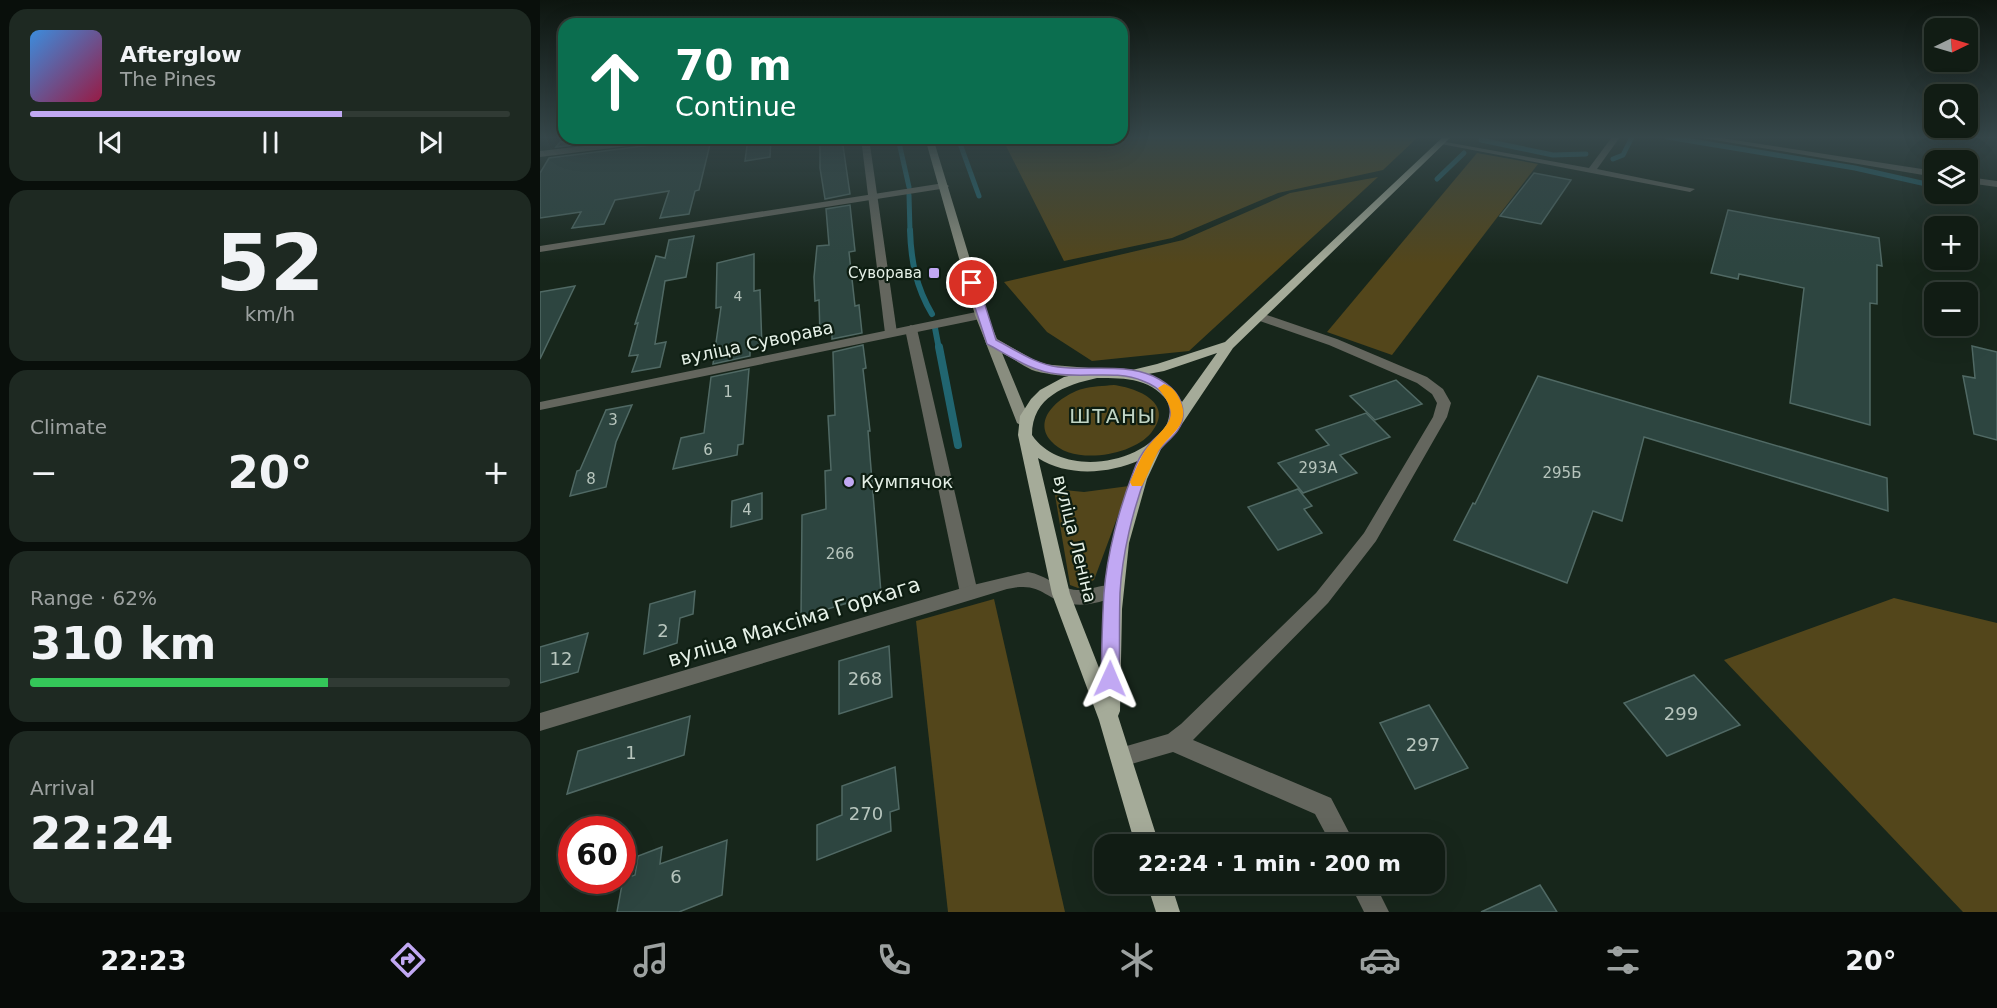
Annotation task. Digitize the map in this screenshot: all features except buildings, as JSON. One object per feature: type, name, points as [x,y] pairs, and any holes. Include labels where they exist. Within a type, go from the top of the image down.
[{"type":"main road","name":"вуліца Леніна","points":[[942,180],[981,315],[1025,429],[1061,594],[1109,720],[1144,834]]},
{"type":"main road","points":[[1101,373],[1065,381],[1037,400],[1028,411],[1025,429],[1035,449],[1053,460],[1077,465],[1105,465],[1131,459],[1154,447],[1168,434],[1229,345],[1403,180]]},
{"type":"main road","points":[[991,341],[1037,367],[1059,371],[1101,373],[1126,373],[1159,368],[1229,345]]},
{"type":"main road","points":[[1126,373],[1145,377],[1160,384],[1171,394],[1177,406],[1176,420]]},
{"type":"main road","name":"вуліца Леніна","points":[[1109,720],[1112,591],[1126,513],[1141,471],[1154,447]]},
{"type":"main road","points":[[1162,894],[1168,912]]},
{"type":"street","points":[[871,180],[891,333]]},
{"type":"street","points":[[1638,180],[1690,189]]},
{"type":"street","points":[[1978,181],[1997,184]]},
{"type":"street","points":[[540,249],[944,186]]},
{"type":"street","name":"вуліца Суворава","points":[[540,406],[981,315]]},
{"type":"street","points":[[1121,757],[1174,742],[1188,731],[1322,598],[1370,537],[1440,417],[1444,403],[1438,392],[1422,380],[1333,342],[1261,317]]},
{"type":"street","points":[[911,329],[969,592]]},
{"type":"street","name":"вуліца Максіма Горкага","points":[[540,722],[969,592],[1028,579],[1042,582],[1061,594]]},
{"type":"street","points":[[1061,594],[1089,597],[1112,591]]},
{"type":"street","points":[[1174,742],[1323,806],[1338,834]]},
{"type":"street","points":[[1367,894],[1377,912]]},
{"type":"shaded area","points":[[1023,180],[1339,180],[1278,193],[1172,238],[1064,261]]},
{"type":"shaded area","points":[[1375,180],[1189,351],[1092,361],[1047,332],[1004,282],[1183,240],[1290,193]]},
{"type":"shaded area","points":[[1455,180],[1526,180],[1392,355],[1327,332]]},
{"type":"shaded area","points":[[1114,385],[1142,394],[1156,405],[1159,413],[1158,422],[1142,441],[1117,452],[1087,456],[1061,449],[1051,441],[1045,424],[1047,416],[1058,402],[1082,389]]},
{"type":"shaded area","points":[[1129,486],[1094,580],[1078,588],[1070,585],[1054,489],[1084,492]]},
{"type":"shaded area","points":[[1894,598],[1997,623],[1997,912],[1963,912],[1724,660]]},
{"type":"shaded area","points":[[994,599],[1065,912],[948,912],[916,621]]},
{"type":"waterway","points":[[907,180],[909,187]]},
{"type":"waterway","points":[[973,180],[979,196]]},
{"type":"waterway","points":[[1906,180],[1924,184]]},
{"type":"waterway","points":[[909,195],[910,231]]},
{"type":"waterway","points":[[910,230],[915,274],[932,314]]},
{"type":"waterway","points":[[935,328],[939,349]]},
{"type":"waterway","points":[[939,347],[958,445]]},
{"type":"slow traffic","points":[[1137,482],[1154,447],[1168,434],[1176,420],[1177,406],[1171,394],[1164,388]]},
{"type":"place","name":"Суворава","points":[[934,273]]},
{"type":"place","name":"Кумпячок","points":[[849,482]]},
{"type":"district","name":"ШТАНЫ","points":[[1113,416]]},
{"type":"route","points":[[972,283],[991,341],[1037,367],[1059,371],[1126,373],[1145,377],[1160,384],[1171,394],[1177,406],[1176,420],[1168,434],[1154,447],[1141,471],[1126,513],[1112,591],[1110,679]]}]
